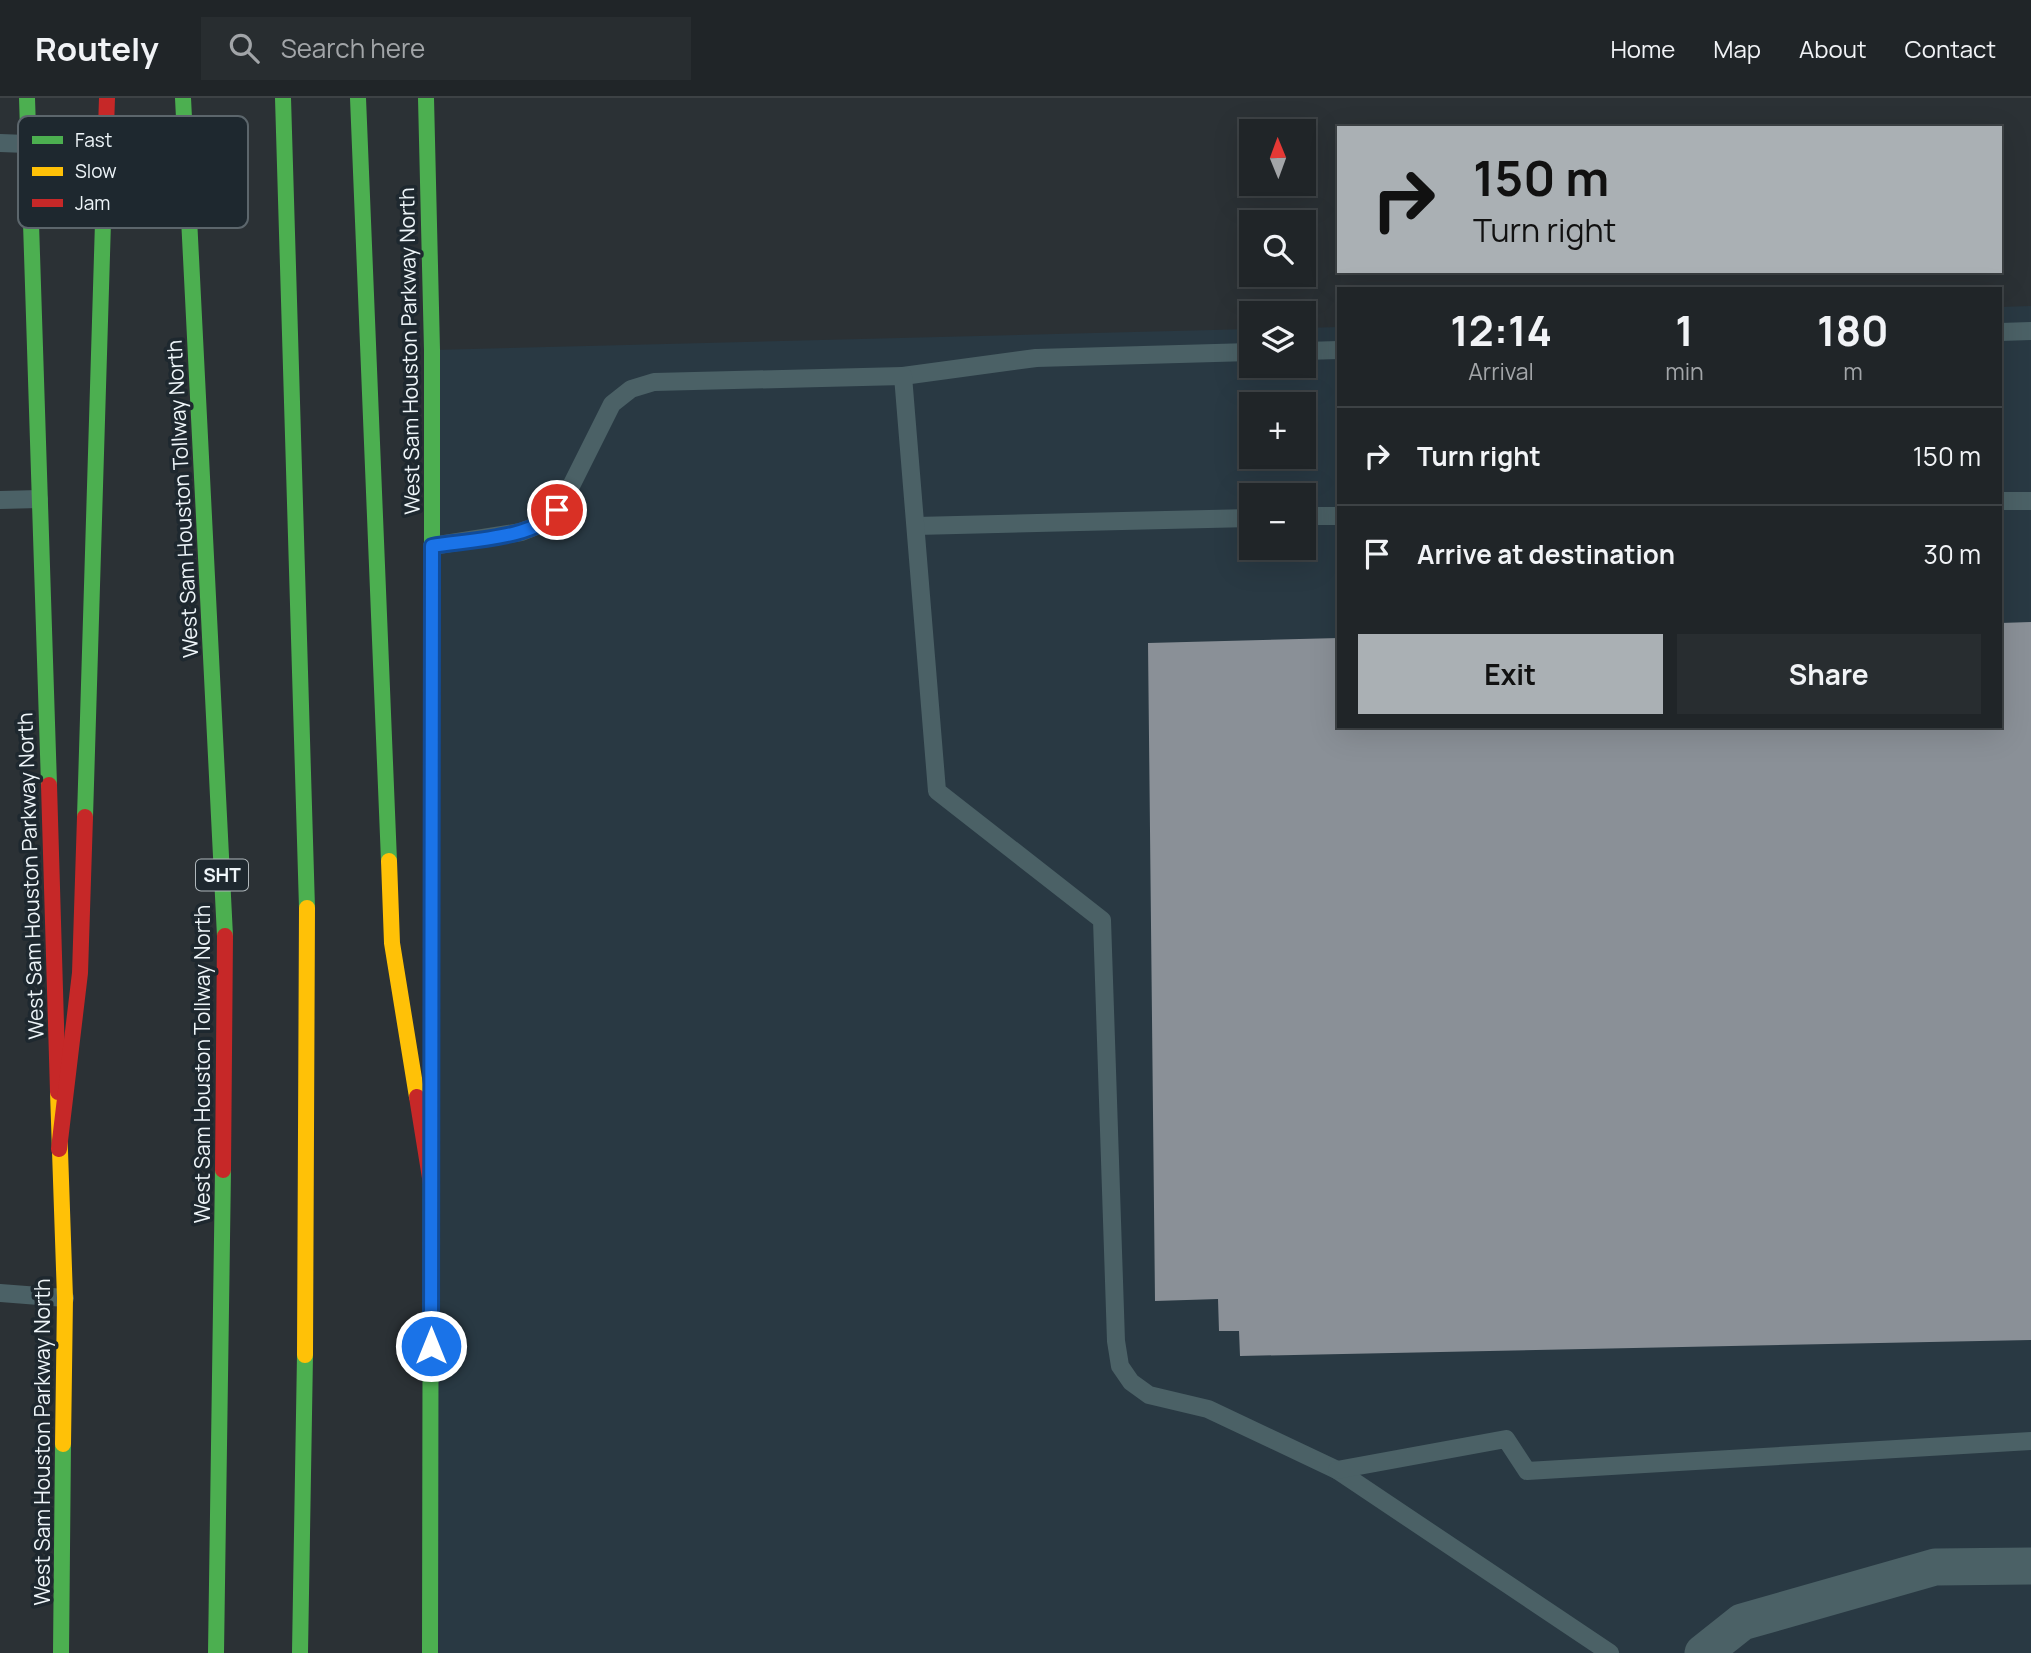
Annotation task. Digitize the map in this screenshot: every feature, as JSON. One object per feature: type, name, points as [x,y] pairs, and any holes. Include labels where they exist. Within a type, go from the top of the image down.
[{"type":"main road","name":"West Sam Houston Parkway North","points":[[27,98],[27,116]]},
{"type":"main road","points":[[106,116],[107,98]]},
{"type":"main road","name":"West Sam Houston Tollway North","points":[[183,98],[184,116]]},
{"type":"main road","points":[[283,98],[296,455],[307,929],[308,1174],[300,1653]]},
{"type":"main road","points":[[358,98],[392,943],[431,1184]]},
{"type":"main road","name":"West Sam Houston Parkway North","points":[[426,98],[432,350],[430,1653]]},
{"type":"main road","name":"West Sam Houston Parkway North","points":[[30,228],[65,1298],[61,1653]]},
{"type":"main road","points":[[59,1149],[80,973],[103,228]]},
{"type":"main road","name":"West Sam Houston Tollway North","points":[[189,228],[226,965],[216,1653]]},
{"type":"street","points":[[1703,1653],[1742,1622],[1935,1567],[2031,1566]]},
{"type":"lane","points":[[0,143],[18,144]]},
{"type":"lane","points":[[2002,332],[2031,331]]},
{"type":"lane","points":[[1316,351],[1337,350]]},
{"type":"lane","points":[[432,546],[521,532],[549,521],[565,498],[612,404],[631,389],[654,382],[903,376],[1036,358],[1239,352]]},
{"type":"lane","points":[[903,376],[937,791],[1102,920],[1116,1341],[1120,1366],[1131,1382],[1149,1395],[1208,1409],[1337,1470],[1610,1653]]},
{"type":"lane","points":[[0,500],[39,499]]},
{"type":"lane","points":[[2002,501],[2031,501]]},
{"type":"lane","points":[[1316,516],[1337,516]]},
{"type":"lane","points":[[916,526],[1239,517]]},
{"type":"lane","points":[[0,1293],[65,1298]]},
{"type":"lane","points":[[1337,1470],[1506,1439],[1527,1471],[2031,1441]]},
{"type":"shaded area","points":[[2031,306],[2031,1653],[430,1653],[432,350],[1239,329],[1239,378],[1316,378],[1316,328],[1337,327],[1337,728],[2002,728],[2002,307]]},
{"type":"building","points":[[2031,622],[2031,1340],[1240,1356],[1239,1331],[1219,1331],[1218,1299],[1155,1301],[1148,643],[1337,638],[1337,728],[2002,728],[2002,623]]},
{"type":"traffic: fast","points":[[27,98],[28,116]]},
{"type":"traffic: fast","points":[[183,98],[184,116]]},
{"type":"traffic: fast","points":[[283,98],[307,908]]},
{"type":"traffic: fast","points":[[358,98],[389,861]]},
{"type":"traffic: fast","points":[[426,98],[432,350],[432,650]]},
{"type":"traffic: fast","points":[[31,228],[49,785]]},
{"type":"traffic: fast","points":[[85,817],[103,228]]},
{"type":"traffic: fast","points":[[190,228],[225,936]]},
{"type":"traffic: fast","points":[[430,1653],[431,1084]]},
{"type":"traffic: fast","points":[[216,1653],[223,1170]]},
{"type":"traffic: fast","points":[[300,1653],[305,1355]]},
{"type":"traffic: fast","points":[[61,1653],[63,1444]]},
{"type":"traffic: slow","points":[[431,1084],[432,650]]},
{"type":"traffic: slow","points":[[389,861],[392,943],[417,1097]]},
{"type":"traffic: slow","points":[[305,1355],[307,908]]},
{"type":"traffic: slow","points":[[58,1092],[65,1298],[63,1444]]},
{"type":"traffic: jam","points":[[106,116],[107,98]]},
{"type":"traffic: jam","points":[[49,785],[58,1092]]},
{"type":"traffic: jam","points":[[59,1149],[80,973],[85,817]]},
{"type":"traffic: jam","points":[[223,1170],[225,936]]},
{"type":"traffic: jam","points":[[417,1097],[431,1184]]},
{"type":"route","points":[[431,1346],[432,546],[521,532],[549,521],[557,510]]}]
